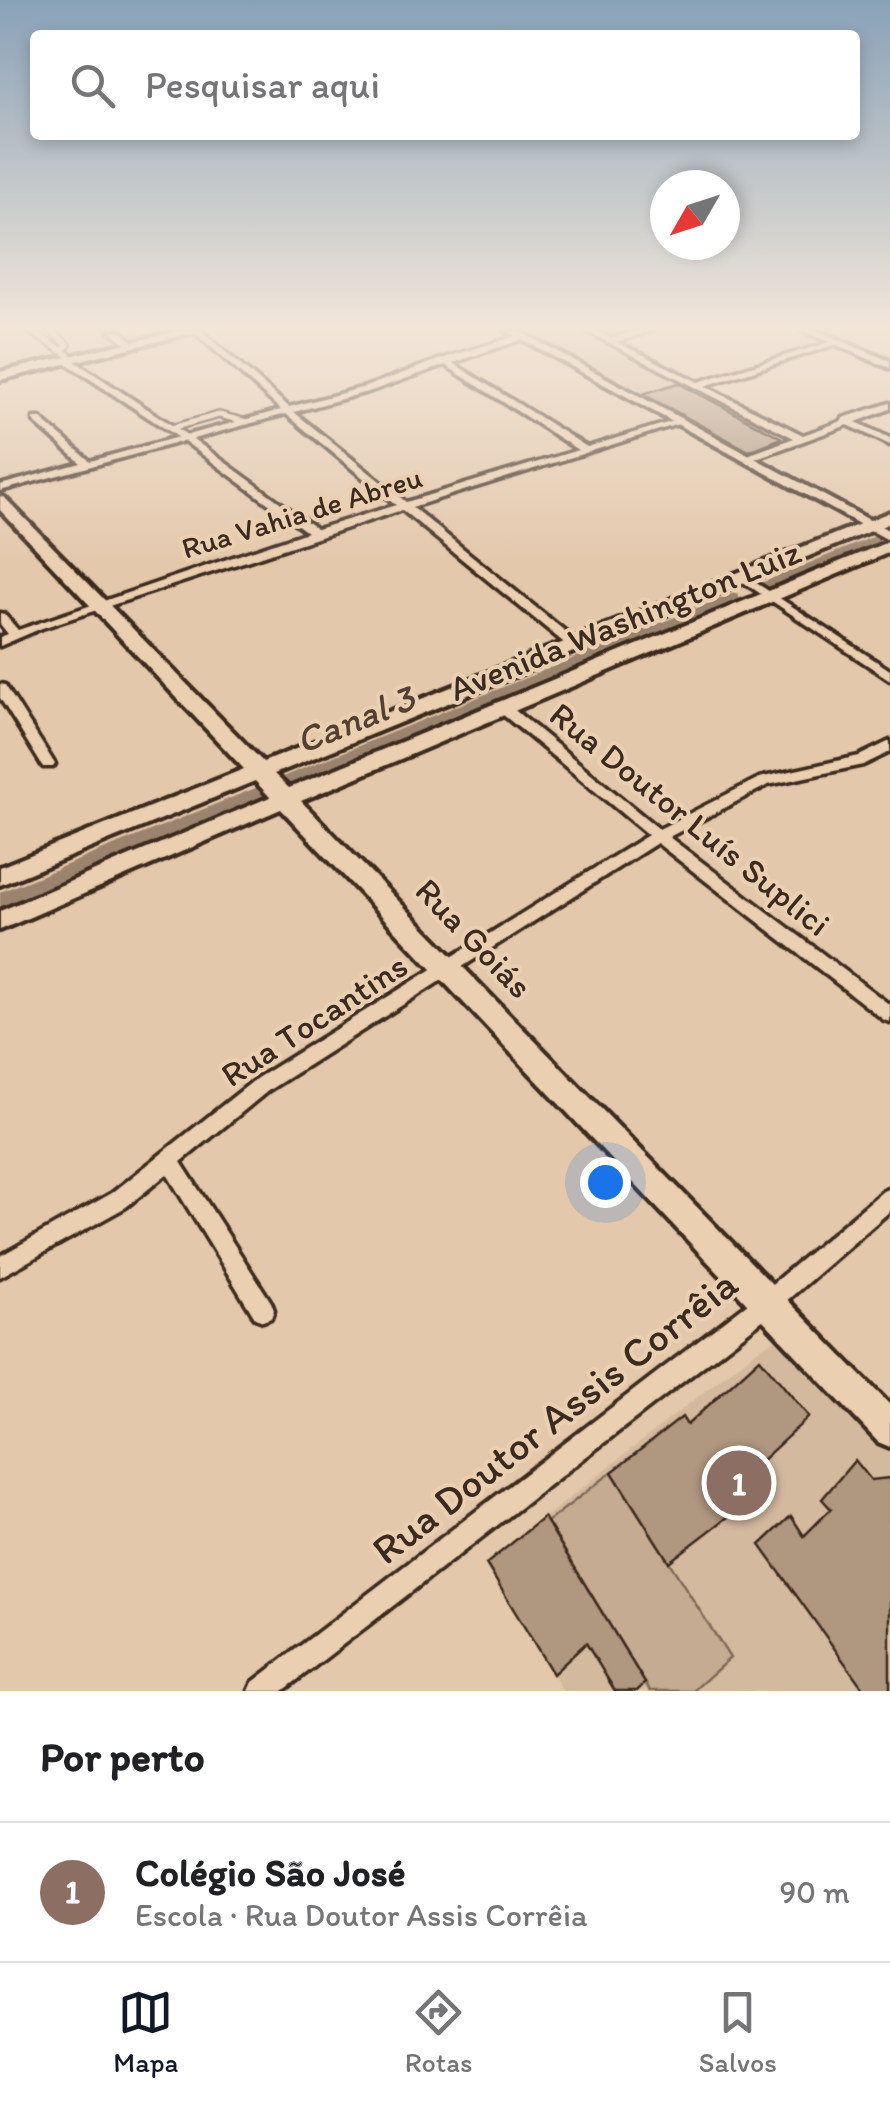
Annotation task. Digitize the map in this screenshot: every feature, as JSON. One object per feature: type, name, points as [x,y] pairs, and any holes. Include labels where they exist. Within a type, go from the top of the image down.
[{"type":"main road","name":"Rua Goiás","points":[[0,500],[890,1430]]},
{"type":"main road","name":"Avenida Washington Luiz","points":[[0,921],[273,784],[572,642],[890,517]]},
{"type":"main road","points":[[866,526],[890,542]]},
{"type":"main road","name":"Avenida Washington Luiz","points":[[0,876],[501,706],[771,596],[890,542]]},
{"type":"street","points":[[144,409],[315,533]]},
{"type":"street","points":[[285,409],[572,642]]},
{"type":"street","points":[[0,488],[300,409]]},
{"type":"street","points":[[519,409],[586,451]]},
{"type":"street","points":[[656,409],[866,526]]},
{"type":"street","points":[[744,409],[800,437]]},
{"type":"street","points":[[748,458],[881,409]]},
{"type":"street","points":[[37,420],[87,463]]},
{"type":"street","points":[[846,420],[890,442]]},
{"type":"street","name":"Rua Vahia de Abreu","points":[[0,642],[97,605],[315,533],[680,422]]},
{"type":"street","points":[[741,576],[890,676]]},
{"type":"street","points":[[0,617],[16,635]]},
{"type":"street","points":[[0,688],[48,764]]},
{"type":"street","name":"Rua Doutor Luís Suplici","points":[[501,706],[658,836],[890,1015]]},
{"type":"street","name":"Rua Tocantins","points":[[0,1267],[118,1200],[263,1084],[658,836],[764,781],[863,760],[890,746]]},
{"type":"street","points":[[169,1160],[262,1310]]},
{"type":"street","name":"Rua Doutor Assis Corrêia","points":[[262,1691],[769,1301],[890,1198]]},
{"type":"lane","points":[[171,428],[217,414],[237,416],[247,422]]},
{"type":"shaded area","points":[[786,1339],[801,1349],[890,1448],[890,1691],[563,1691],[486,1564],[757,1350]]},
{"type":"shaded area","points":[[612,1472],[730,1658],[693,1691],[650,1691],[547,1522]]},
{"type":"building","points":[[671,409],[727,409],[782,438],[749,451]]},
{"type":"building","points":[[760,1358],[809,1417],[733,1487],[745,1504],[669,1562],[612,1472],[682,1417],[687,1425]]},
{"type":"building","points":[[855,1460],[871,1480],[890,1478],[890,1691],[865,1691],[760,1545],[791,1516],[804,1536],[831,1509],[822,1499]]},
{"type":"building","points":[[544,1517],[645,1683],[637,1691],[615,1691],[586,1643],[553,1674],[486,1564]]},
{"type":"waterway","name":"Canal 3","points":[[763,585],[875,540]]},
{"type":"waterway","name":"Canal 3","points":[[0,900],[734,597]]},
{"type":"place","name":"Colégio São José","points":[[739,1483]]}]
